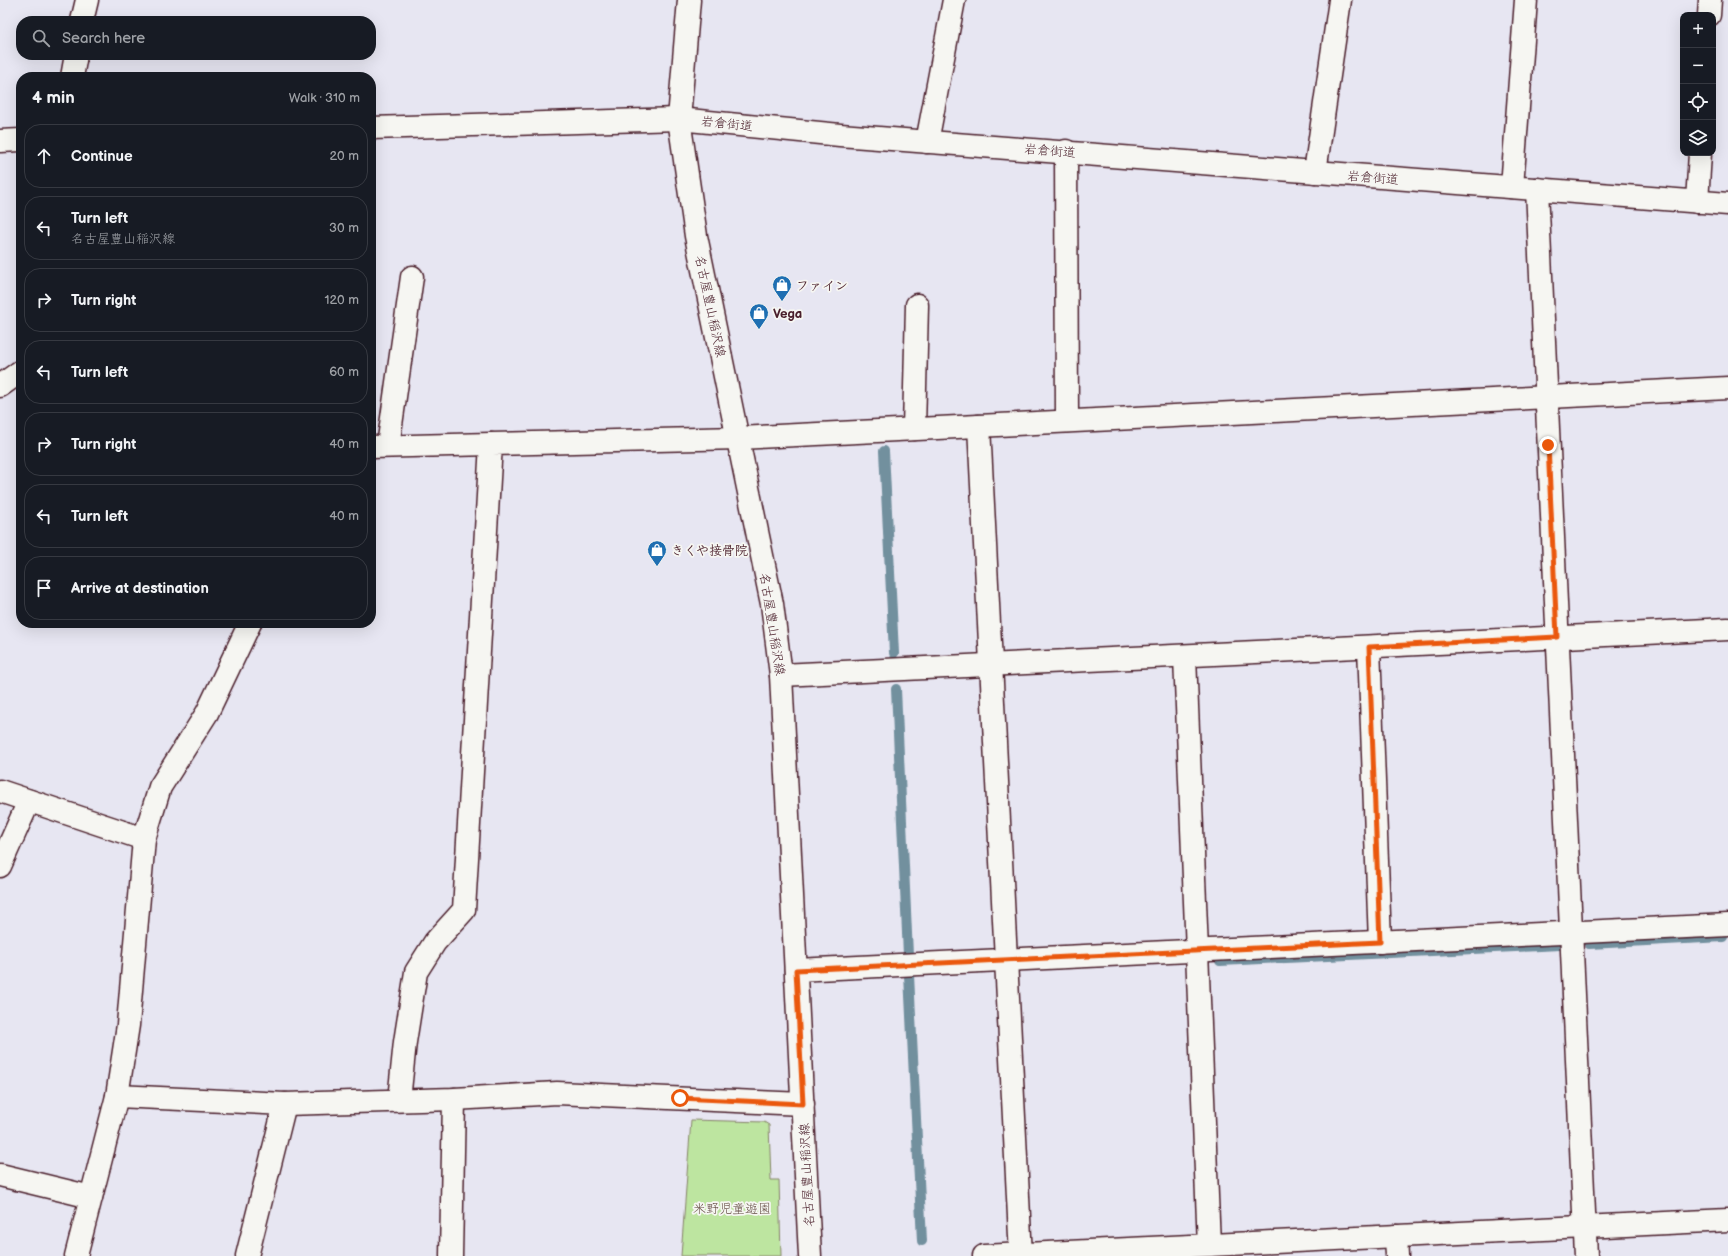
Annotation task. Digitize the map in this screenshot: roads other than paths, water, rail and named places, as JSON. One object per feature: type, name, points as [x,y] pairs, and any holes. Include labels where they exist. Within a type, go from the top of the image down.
[{"type":"street","points":[[83,16],[86,0]]},
{"type":"street","name":"名古屋豊山稲沢線","points":[[689,0],[679,118],[696,236],[739,438],[774,617],[781,675],[810,1256]]},
{"type":"street","points":[[927,142],[954,0]]},
{"type":"street","points":[[1314,172],[1340,0]]},
{"type":"street","points":[[1512,187],[1526,0]]},
{"type":"street","points":[[1709,12],[1710,0]]},
{"type":"street","points":[[73,72],[75,60]]},
{"type":"street","name":"岩倉街道","points":[[376,128],[679,118],[927,142],[1728,204]]},
{"type":"street","points":[[0,141],[16,140]]},
{"type":"street","points":[[1066,152],[1066,421]]},
{"type":"street","points":[[1697,202],[1700,156]]},
{"type":"street","points":[[1537,189],[1586,1256]]},
{"type":"street","points":[[412,277],[380,447],[739,438],[1728,388]]},
{"type":"street","points":[[914,429],[917,305]]},
{"type":"street","points":[[0,386],[16,375]]},
{"type":"street","points":[[979,426],[1021,1255]]},
{"type":"street","points":[[399,1100],[405,1042],[416,972],[435,942],[464,910],[490,444]]},
{"type":"street","points":[[76,1256],[117,1096],[128,1025],[144,839],[160,787],[207,713],[248,628]]},
{"type":"street","points":[[781,675],[990,664],[1185,657],[1728,629]]},
{"type":"street","points":[[1369,647],[1380,942]]},
{"type":"street","points":[[1185,657],[1209,1245]]},
{"type":"street","points":[[0,791],[144,839]]},
{"type":"street","points":[[0,866],[29,800]]},
{"type":"street","points":[[796,970],[1728,925]]},
{"type":"street","points":[[117,1096],[285,1104],[454,1099],[557,1093],[803,1104]]},
{"type":"street","points":[[451,1256],[454,1099]]},
{"type":"street","points":[[247,1256],[285,1104]]},
{"type":"street","points":[[0,1175],[91,1198]]},
{"type":"street","points":[[984,1256],[1209,1245],[1396,1246],[1585,1227],[1728,1220]]},
{"type":"waterway","points":[[884,451],[894,653]]},
{"type":"waterway","points":[[896,689],[908,955]]},
{"type":"waterway","points":[[1589,944],[1723,937]]},
{"type":"waterway","points":[[1220,961],[1560,945]]},
{"type":"waterway","points":[[909,975],[922,1241]]},
{"type":"place","name":"ファイン","points":[[782,302]]},
{"type":"place","name":"Vega","points":[[759,330]]},
{"type":"place","name":"きくや接骨院","points":[[657,567]]},
{"type":"park label","name":"米野児童遊園","points":[[732,1208]]}]
